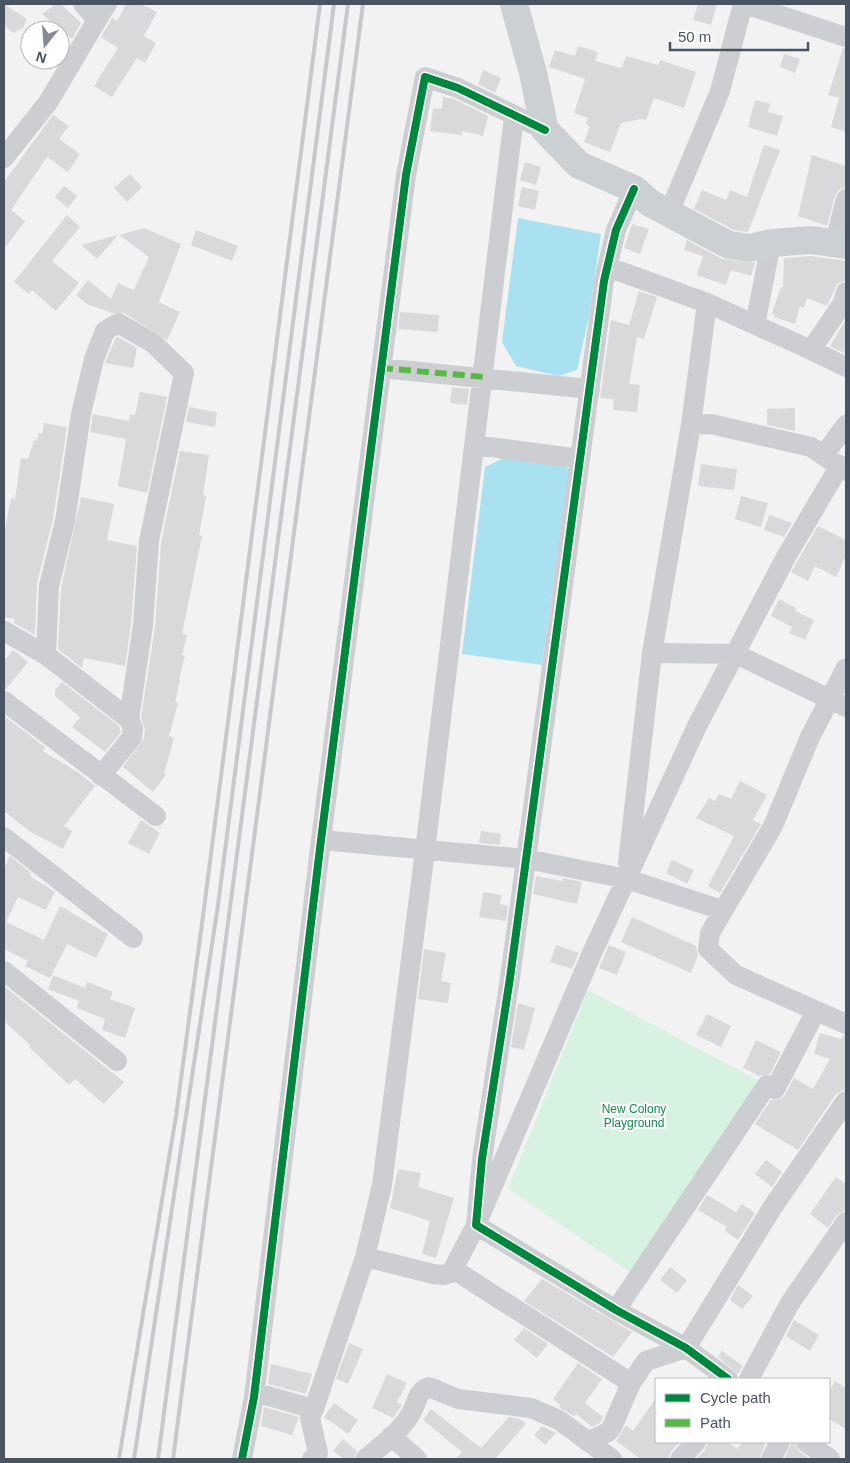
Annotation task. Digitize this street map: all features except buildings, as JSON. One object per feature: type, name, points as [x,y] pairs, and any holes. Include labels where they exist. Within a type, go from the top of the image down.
[{"type":"street","points":[[4,158],[49,101],[102,12],[83,4]]},
{"type":"street","points":[[514,4],[533,73],[545,130]]},
{"type":"street","points":[[669,213],[720,91],[753,5],[846,37]]},
{"type":"street","points":[[242,1459],[254,1397],[321,840],[406,175],[425,77],[458,88],[545,130],[579,165],[634,189],[650,203],[729,245],[750,248],[771,243],[812,240],[840,244],[846,200]]},
{"type":"street","points":[[320,1457],[310,1418],[365,1258],[382,1185],[484,377],[514,116]]},
{"type":"street","points":[[476,1225],[482,1159],[526,859],[608,267],[616,230],[634,189]]},
{"type":"street","points":[[755,325],[771,243]]},
{"type":"street","points":[[608,267],[706,303],[846,367]]},
{"type":"street","points":[[811,350],[843,303],[846,292]]},
{"type":"street","points":[[627,879],[652,653],[691,425],[706,303]]},
{"type":"street","points":[[46,655],[49,586],[65,521],[81,414],[94,359],[105,331],[118,323],[153,343],[184,373],[149,541],[143,625],[129,719],[133,729],[132,736],[101,776]]},
{"type":"street","points":[[382,368],[590,389]]},
{"type":"street","points":[[691,425],[711,424],[766,435],[811,447],[837,463]]},
{"type":"street","points":[[365,1258],[442,1275],[451,1273],[476,1225],[592,953],[698,724],[837,463],[846,425]]},
{"type":"street","points":[[475,445],[580,459]]},
{"type":"street","points":[[4,631],[46,655],[129,719]]},
{"type":"street","points":[[652,653],[736,654],[838,703]]},
{"type":"street","points":[[846,668],[838,703],[810,737],[773,826],[722,910],[710,933],[708,949],[736,975],[846,1024]]},
{"type":"street","points":[[4,701],[156,816]]},
{"type":"street","points":[[4,837],[133,938]]},
{"type":"street","points":[[321,840],[526,859],[627,879],[722,910]]},
{"type":"street","points":[[4,971],[117,1061]]},
{"type":"street","points":[[616,1310],[767,1085],[775,1089],[816,1011]]},
{"type":"street","points":[[588,1442],[608,1432],[612,1427],[631,1383],[646,1361],[686,1348],[772,1208],[846,1101]]},
{"type":"street","points":[[750,1378],[790,1303],[846,1222]]},
{"type":"street","points":[[476,1225],[616,1310],[686,1348],[727,1378]]},
{"type":"street","points":[[453,1269],[631,1383]]},
{"type":"street","points":[[365,1459],[410,1416],[420,1392],[429,1387],[458,1398],[531,1408],[559,1420],[612,1459]]},
{"type":"street","points":[[254,1397],[261,1394],[314,1409]]},
{"type":"street","points":[[391,1436],[417,1459]]},
{"type":"street","points":[[680,1459],[695,1443]]},
{"type":"street","points":[[771,1459],[779,1443]]},
{"type":"street","points":[[807,1443],[830,1459]]},
{"type":"green space","name":"New Colony Playground","points":[[588,990],[767,1085],[633,1274],[508,1189]]},
{"type":"water","points":[[518,218],[601,234],[589,316],[577,370],[559,376],[516,366],[502,342]]},
{"type":"water","points":[[503,458],[562,463],[569,470],[542,665],[462,654],[485,467]]},
{"type":"railway","points":[[119,1459],[176,1116],[320,4]]},
{"type":"railway","points":[[134,1459],[218,905],[334,4]]},
{"type":"railway","points":[[158,1459],[348,4]]},
{"type":"railway","points":[[173,1459],[363,4]]},
{"type":"marked path","points":[[381,368],[484,377]]},
{"type":"cycle path","points":[[242,1459],[254,1397],[321,840],[406,175],[425,77],[458,88],[545,130]]},
{"type":"cycle path","points":[[634,189],[616,230],[604,281],[510,978],[482,1159],[476,1225],[616,1310],[686,1348],[727,1378]]}]
